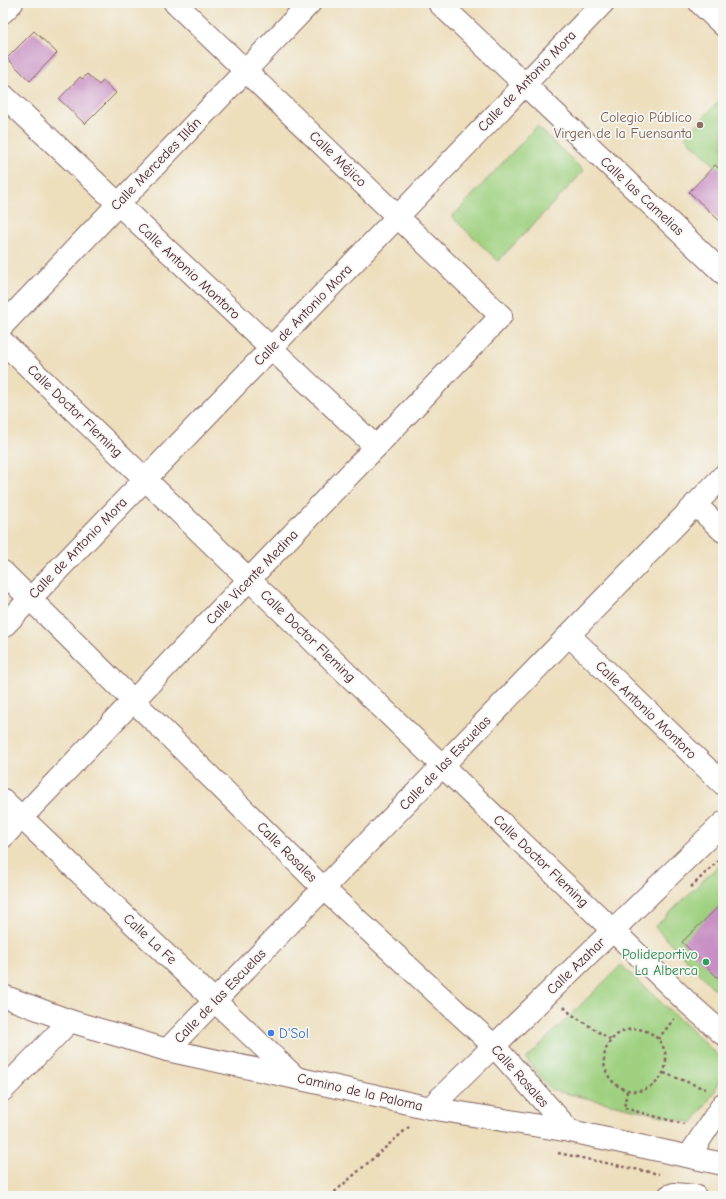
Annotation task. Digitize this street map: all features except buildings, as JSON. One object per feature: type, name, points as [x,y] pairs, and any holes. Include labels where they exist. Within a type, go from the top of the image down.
[{"type":"street","points":[[3,12],[12,3]]},
{"type":"street","name":"Calle Méjico","points":[[175,3],[501,316]]},
{"type":"street","name":"Calle Mercedes Illán","points":[[3,325],[310,3]]},
{"type":"street","name":"Calle las Camelias","points":[[439,3],[723,273]]},
{"type":"street","name":"Calle de Antonio Mora","points":[[3,627],[603,3]]},
{"type":"street","points":[[700,3],[723,25]]},
{"type":"street","name":"Calle Antonio Montoro","points":[[3,95],[376,447]]},
{"type":"street","name":"Calle Vicente Medina","points":[[3,837],[501,316]]},
{"type":"street","name":"Calle Doctor Fleming","points":[[3,342],[613,931],[688,1003],[723,1034]]},
{"type":"street","name":"Calle de las Escuelas","points":[[167,1050],[723,476]]},
{"type":"street","points":[[696,504],[723,531]]},
{"type":"street","name":"Calle Rosales","points":[[3,572],[324,889],[494,1046],[570,1131]]},
{"type":"street","name":"Calle Antonio Montoro","points":[[569,635],[723,784]]},
{"type":"street","name":"Calle La Fe","points":[[3,800],[296,1078]]},
{"type":"street","name":"Calle Azahar","points":[[430,1108],[723,823]]},
{"type":"street","name":"Camino de la Paloma","points":[[3,996],[70,1021],[167,1050],[430,1108],[570,1131],[723,1164]]},
{"type":"street","points":[[3,1090],[70,1021]]},
{"type":"street","points":[[689,1156],[718,1098]]},
{"type":"street","points":[[669,1196],[674,1194],[695,1196]]},
{"type":"path","points":[[549,993],[571,1014],[611,1040]]},
{"type":"path","points":[[658,1038],[676,1017]]},
{"type":"path","points":[[628,1029],[639,1029],[649,1032],[658,1038],[666,1055],[664,1073],[659,1080],[649,1088],[636,1092],[627,1091],[614,1083],[605,1070],[604,1060],[606,1050],[611,1040],[619,1033],[628,1029]]},
{"type":"path","points":[[664,1073],[718,1098]]},
{"type":"path","points":[[627,1091],[624,1108],[688,1125]]},
{"type":"path","points":[[330,1196],[430,1108]]},
{"type":"green space","points":[[723,97],[723,168],[721,171],[685,137]]},
{"type":"green space","points":[[537,126],[584,171],[498,261],[452,217]]},
{"type":"green space","name":"Polideportivo La Alberca","points":[[723,861],[723,998],[655,927]]},
{"type":"green space","points":[[621,965],[723,1060],[723,1074],[714,1092],[693,1123],[551,1090],[526,1059]]},
{"type":"place","name":"Colegio Público Virgen de la Fuensanta","points":[[700,125]]},
{"type":"place","name":"Polideportivo La Alberca","points":[[706,962]]},
{"type":"place","name":"D'Sol","points":[[271,1033]]}]
